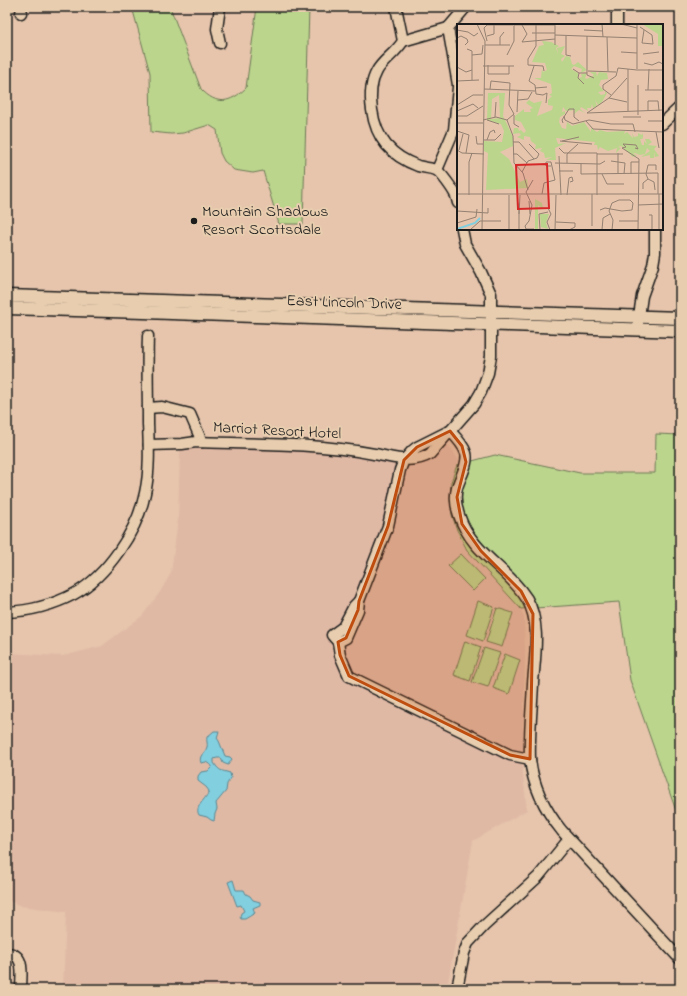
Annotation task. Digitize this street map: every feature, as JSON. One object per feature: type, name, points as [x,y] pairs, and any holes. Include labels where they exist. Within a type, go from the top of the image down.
[{"type":"main road","name":"East Lincoln Drive","points":[[7,296],[680,318]]},
{"type":"main road","points":[[130,311],[140,306],[181,307],[192,302]]},
{"type":"main road","points":[[338,320],[339,307]]},
{"type":"main road","name":"East Lincoln Drive","points":[[7,308],[130,311],[338,320],[680,331]]},
{"type":"street","points":[[220,7],[217,30],[220,43]]},
{"type":"street","points":[[396,7],[403,41],[399,48],[377,70],[373,79],[370,96],[374,124],[387,146],[402,159],[419,166],[437,170],[456,195],[457,199]]},
{"type":"street","points":[[403,41],[448,28],[466,7]]},
{"type":"street","points":[[617,7],[617,24]]},
{"type":"street","points":[[448,28],[457,80]]},
{"type":"street","points":[[437,170],[454,130],[457,97]]},
{"type":"street","points":[[663,123],[680,107]]},
{"type":"street","points":[[462,230],[465,244],[492,294],[491,356],[488,373],[481,392],[474,404],[450,430],[417,447],[404,460],[400,470],[388,526],[359,601],[358,610],[346,638],[335,638],[349,676],[510,755],[530,759]]},
{"type":"street","points":[[638,330],[642,296],[653,265],[655,253],[655,230]]},
{"type":"street","points":[[7,612],[40,608],[75,594],[94,580],[106,567],[133,530],[142,506],[147,480],[149,445],[148,336]]},
{"type":"street","points":[[148,408],[162,407],[175,409],[190,414],[199,442]]},
{"type":"street","points":[[175,409],[185,417],[199,442]]},
{"type":"street","points":[[450,430],[462,446],[466,455],[465,466],[457,489],[457,508],[462,524],[472,541],[522,591],[528,600],[533,614],[535,636],[530,759],[538,794],[550,816],[569,839],[680,959]]},
{"type":"street","name":"Marriot Resort Hotel","points":[[149,445],[199,442],[300,445],[355,450],[404,460]]},
{"type":"street","points":[[457,989],[464,953],[468,943],[484,926],[538,877],[569,839]]},
{"type":"street","points":[[7,953],[12,953],[18,956],[22,963],[21,989]]},
{"type":"highlighted area","points":[[450,431],[462,446],[466,462],[457,497],[462,524],[481,551],[521,591],[533,614],[530,759],[510,755],[349,676],[340,655],[338,642],[346,638],[358,610],[359,601],[388,526],[404,460],[417,447]]},
{"type":"shaded area","points":[[422,441],[447,443],[459,461],[457,465],[452,515],[457,530],[467,550],[521,609],[524,618],[525,657],[523,775],[527,810],[473,841],[447,989],[63,989],[66,912],[21,906],[7,900],[7,653],[63,656],[102,646],[142,616],[160,592],[171,573],[178,519],[180,449],[269,448],[318,450],[390,460]]},
{"type":"green space","points":[[132,7],[170,7],[201,89],[213,98],[224,100],[234,97],[246,88],[257,7],[309,7],[303,224],[279,224],[263,171],[253,173],[234,170],[224,161],[220,153],[217,130],[209,125],[183,133],[171,134],[151,132],[150,73]]},
{"type":"green space","points":[[656,434],[680,435],[680,822],[630,680],[619,602],[521,609],[467,550],[457,530],[452,515],[450,500],[451,482],[457,465],[495,455],[580,473],[655,473]]},
{"type":"green space","points":[[461,554],[485,579],[473,591],[448,566]]},
{"type":"green space","points":[[478,601],[494,607],[483,641],[467,635]]},
{"type":"green space","points":[[497,608],[513,613],[502,647],[486,642]]},
{"type":"green space","points":[[465,641],[481,647],[470,681],[454,675]]},
{"type":"green space","points":[[484,648],[500,653],[488,687],[472,682]]},
{"type":"green space","points":[[505,654],[520,660],[509,694],[493,688]]},
{"type":"water","points":[[214,731],[219,731],[217,738],[225,756],[232,759],[228,765],[223,763],[221,758],[214,759],[214,763],[218,768],[230,773],[231,778],[227,784],[226,791],[216,803],[217,809],[214,821],[199,815],[199,806],[209,791],[198,781],[198,776],[201,772],[208,771],[212,767],[206,762],[201,763],[200,758],[207,747],[207,737]]},
{"type":"water","points":[[233,880],[236,890],[244,890],[253,900],[260,902],[260,905],[253,908],[255,913],[245,919],[241,919],[240,917],[241,913],[244,911],[241,905],[237,906],[228,882]]},
{"type":"place","name":"Mountain Shadows Resort Scottsdale","points":[[194,221]]}]
